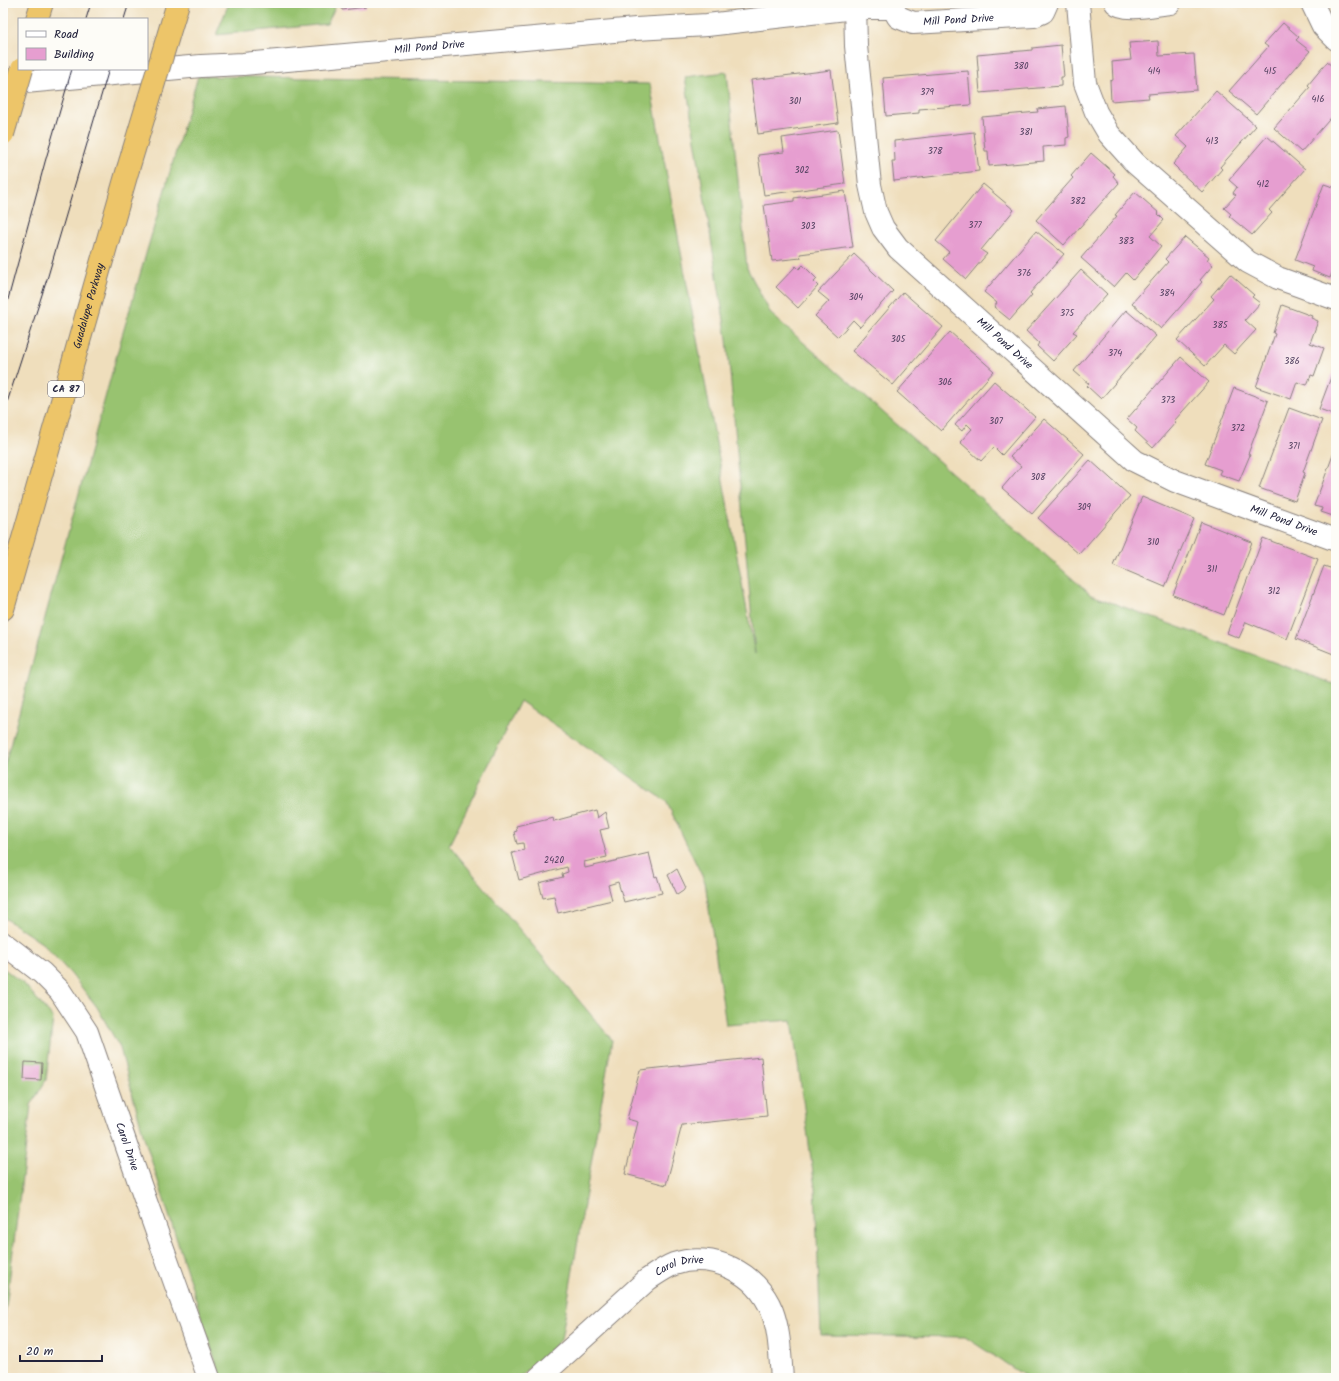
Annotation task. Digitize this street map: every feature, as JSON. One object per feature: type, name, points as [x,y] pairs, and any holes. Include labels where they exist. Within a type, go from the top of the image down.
[{"type":"highway","name":"Guadalupe Parkway","points":[[3,609],[128,169],[178,3]]},
{"type":"highway","points":[[3,134],[22,70]]},
{"type":"street","name":"Mill Pond Drive","points":[[3,84],[636,29],[707,25],[855,5],[894,5],[898,17],[913,23],[1034,16],[1043,12],[1047,3]]},
{"type":"street","points":[[1078,3],[1085,83],[1096,112],[1109,134],[1135,162],[1248,262],[1278,278],[1336,299]]},
{"type":"street","points":[[1116,3],[1119,6],[1127,7],[1170,3]]},
{"type":"street","points":[[1312,3],[1323,26],[1336,39]]},
{"type":"street","name":"Mill Pond Drive","points":[[855,5],[856,46],[870,185],[876,212],[883,228],[898,248],[1135,461],[1175,481],[1336,540]]},
{"type":"street","name":"Carol Drive","points":[[3,943],[42,972],[60,991],[87,1032],[142,1192],[209,1378]]},
{"type":"street","name":"Carol Drive","points":[[539,1378],[648,1280],[674,1264],[704,1260],[722,1264],[737,1271],[751,1282],[762,1294],[772,1311],[776,1327],[782,1378]]},
{"type":"green space","points":[[229,3],[337,3],[327,24],[216,35]]},
{"type":"green space","points":[[727,72],[747,268],[771,314],[1091,595],[1336,685],[1336,1378],[1028,1378],[965,1337],[821,1335],[815,1188],[792,1020],[726,1025],[705,882],[666,801],[520,701],[449,845],[612,1040],[561,1340],[518,1378],[221,1378],[144,1137],[120,1048],[97,1007],[71,974],[43,944],[3,917],[3,771],[122,336],[198,76],[650,84],[755,654],[727,339],[685,77]]},
{"type":"green space","points":[[3,968],[25,985],[53,1018],[46,1080],[31,1105],[3,1331]]},
{"type":"building","points":[[341,3],[366,3],[366,7],[342,10]]},
{"type":"building","points":[[1283,23],[1299,37],[1296,40],[1310,51],[1256,114],[1229,91],[1268,47],[1264,44]]},
{"type":"building","points":[[1158,41],[1159,56],[1194,54],[1197,90],[1148,94],[1149,98],[1111,101],[1110,81],[1113,80],[1112,62],[1131,60],[1129,43]]},
{"type":"building","points":[[1061,45],[1064,77],[1061,77],[1061,86],[980,93],[977,55],[1032,50],[1032,48]]},
{"type":"building","points":[[1327,62],[1336,69],[1336,112],[1301,152],[1274,128],[1310,87],[1308,85]]},
{"type":"building","points":[[831,70],[838,123],[758,134],[751,80]]},
{"type":"building","points":[[968,71],[971,105],[919,109],[919,113],[886,116],[883,78]]},
{"type":"building","points":[[1216,91],[1256,126],[1220,167],[1222,169],[1202,192],[1173,164],[1188,147],[1176,136]]},
{"type":"building","points":[[1066,106],[1069,137],[1066,138],[1066,145],[1043,147],[1044,161],[989,166],[988,151],[985,151],[982,117],[1038,112],[1037,109]]},
{"type":"building","points":[[838,130],[845,184],[764,195],[758,155],[784,152],[782,138]]},
{"type":"building","points":[[974,132],[979,171],[894,181],[892,161],[895,161],[894,141]]},
{"type":"building","points":[[1267,136],[1305,169],[1269,210],[1272,213],[1252,235],[1229,216],[1231,214],[1224,208],[1236,195],[1233,193],[1237,187],[1229,180]]},
{"type":"building","points":[[1091,153],[1115,174],[1113,176],[1119,183],[1064,245],[1036,220],[1073,178],[1071,176]]},
{"type":"building","points":[[983,184],[1014,210],[981,250],[987,254],[966,279],[943,259],[949,252],[936,241]]},
{"type":"building","points":[[1324,184],[1336,188],[1336,263],[1330,278],[1312,271],[1313,267],[1295,260]]},
{"type":"building","points":[[845,191],[853,247],[800,254],[801,258],[772,261],[764,205],[794,201],[794,198]]},
{"type":"building","points":[[1135,192],[1159,213],[1158,214],[1164,220],[1150,236],[1161,246],[1133,280],[1126,273],[1114,287],[1081,258],[1117,216],[1115,215]]},
{"type":"building","points":[[1036,231],[1064,254],[1030,293],[1032,295],[1010,320],[994,307],[997,303],[984,292]]},
{"type":"building","points":[[1185,237],[1209,257],[1207,260],[1213,265],[1200,280],[1202,282],[1161,329],[1132,303],[1168,262],[1165,259]]},
{"type":"building","points":[[854,254],[893,291],[860,327],[853,320],[838,337],[815,316],[829,301],[818,292]]},
{"type":"building","points":[[803,265],[817,279],[814,282],[818,286],[798,308],[776,287],[796,266],[799,269]]},
{"type":"building","points":[[1081,270],[1107,294],[1073,332],[1077,334],[1053,361],[1037,346],[1039,343],[1026,331]]},
{"type":"building","points":[[1230,274],[1254,295],[1252,297],[1260,303],[1245,320],[1256,330],[1234,354],[1224,345],[1205,366],[1177,340],[1214,299],[1211,296]]},
{"type":"building","points":[[903,292],[943,327],[893,385],[852,351]]},
{"type":"building","points":[[1282,305],[1312,316],[1311,318],[1318,321],[1310,343],[1324,348],[1314,376],[1311,375],[1307,385],[1297,382],[1291,399],[1256,387],[1275,334],[1273,333]]},
{"type":"building","points":[[1126,310],[1156,336],[1101,399],[1087,386],[1089,384],[1074,371]]},
{"type":"building","points":[[950,332],[994,371],[941,431],[897,392]]},
{"type":"building","points":[[1181,357],[1209,382],[1174,421],[1176,422],[1153,448],[1135,431],[1137,428],[1127,419]]},
{"type":"building","points":[[1336,364],[1336,415],[1319,409]]},
{"type":"building","points":[[994,381],[1035,417],[1002,455],[994,447],[981,461],[960,442],[972,429],[967,424],[962,431],[955,425]]},
{"type":"building","points":[[1234,388],[1268,401],[1248,454],[1250,455],[1239,481],[1219,474],[1221,470],[1205,464]]},
{"type":"building","points":[[1289,408],[1322,420],[1303,472],[1305,473],[1295,501],[1259,488]]},
{"type":"building","points":[[1044,419],[1084,454],[1032,514],[1002,488],[1021,466],[1010,457]]},
{"type":"building","points":[[1336,447],[1336,517],[1321,512],[1322,508],[1314,506]]},
{"type":"building","points":[[1090,460],[1130,496],[1079,554],[1038,518]]},
{"type":"building","points":[[1142,497],[1194,519],[1165,587],[1113,565]]},
{"type":"building","points":[[1201,522],[1252,542],[1224,615],[1173,595]]},
{"type":"building","points":[[1263,538],[1318,559],[1287,639],[1246,622],[1239,638],[1227,633]]},
{"type":"building","points":[[1324,566],[1336,570],[1336,655],[1296,639]]},
{"type":"building","points":[[595,810],[597,818],[605,812],[609,828],[600,830],[607,857],[584,862],[585,868],[649,853],[655,877],[657,876],[662,893],[624,902],[618,882],[608,885],[612,900],[558,913],[554,896],[543,898],[539,883],[563,877],[562,874],[568,872],[567,867],[519,880],[512,853],[524,850],[523,843],[517,844],[514,832],[517,831],[516,826],[553,817],[554,821]]},
{"type":"building","points":[[677,869],[686,888],[677,894],[668,875]]},
{"type":"building","points":[[761,1057],[767,1116],[682,1125],[666,1185],[625,1174],[638,1122],[627,1119],[640,1070]]},
{"type":"building","points":[[25,1062],[42,1063],[41,1080],[24,1079]]},
{"type":"tram line","points":[[86,18],[91,3]]},
{"type":"tram line","points":[[124,18],[129,3]]},
{"type":"tram line","points":[[3,318],[72,70]]},
{"type":"tram line","points":[[3,415],[48,276],[109,70]]}]
